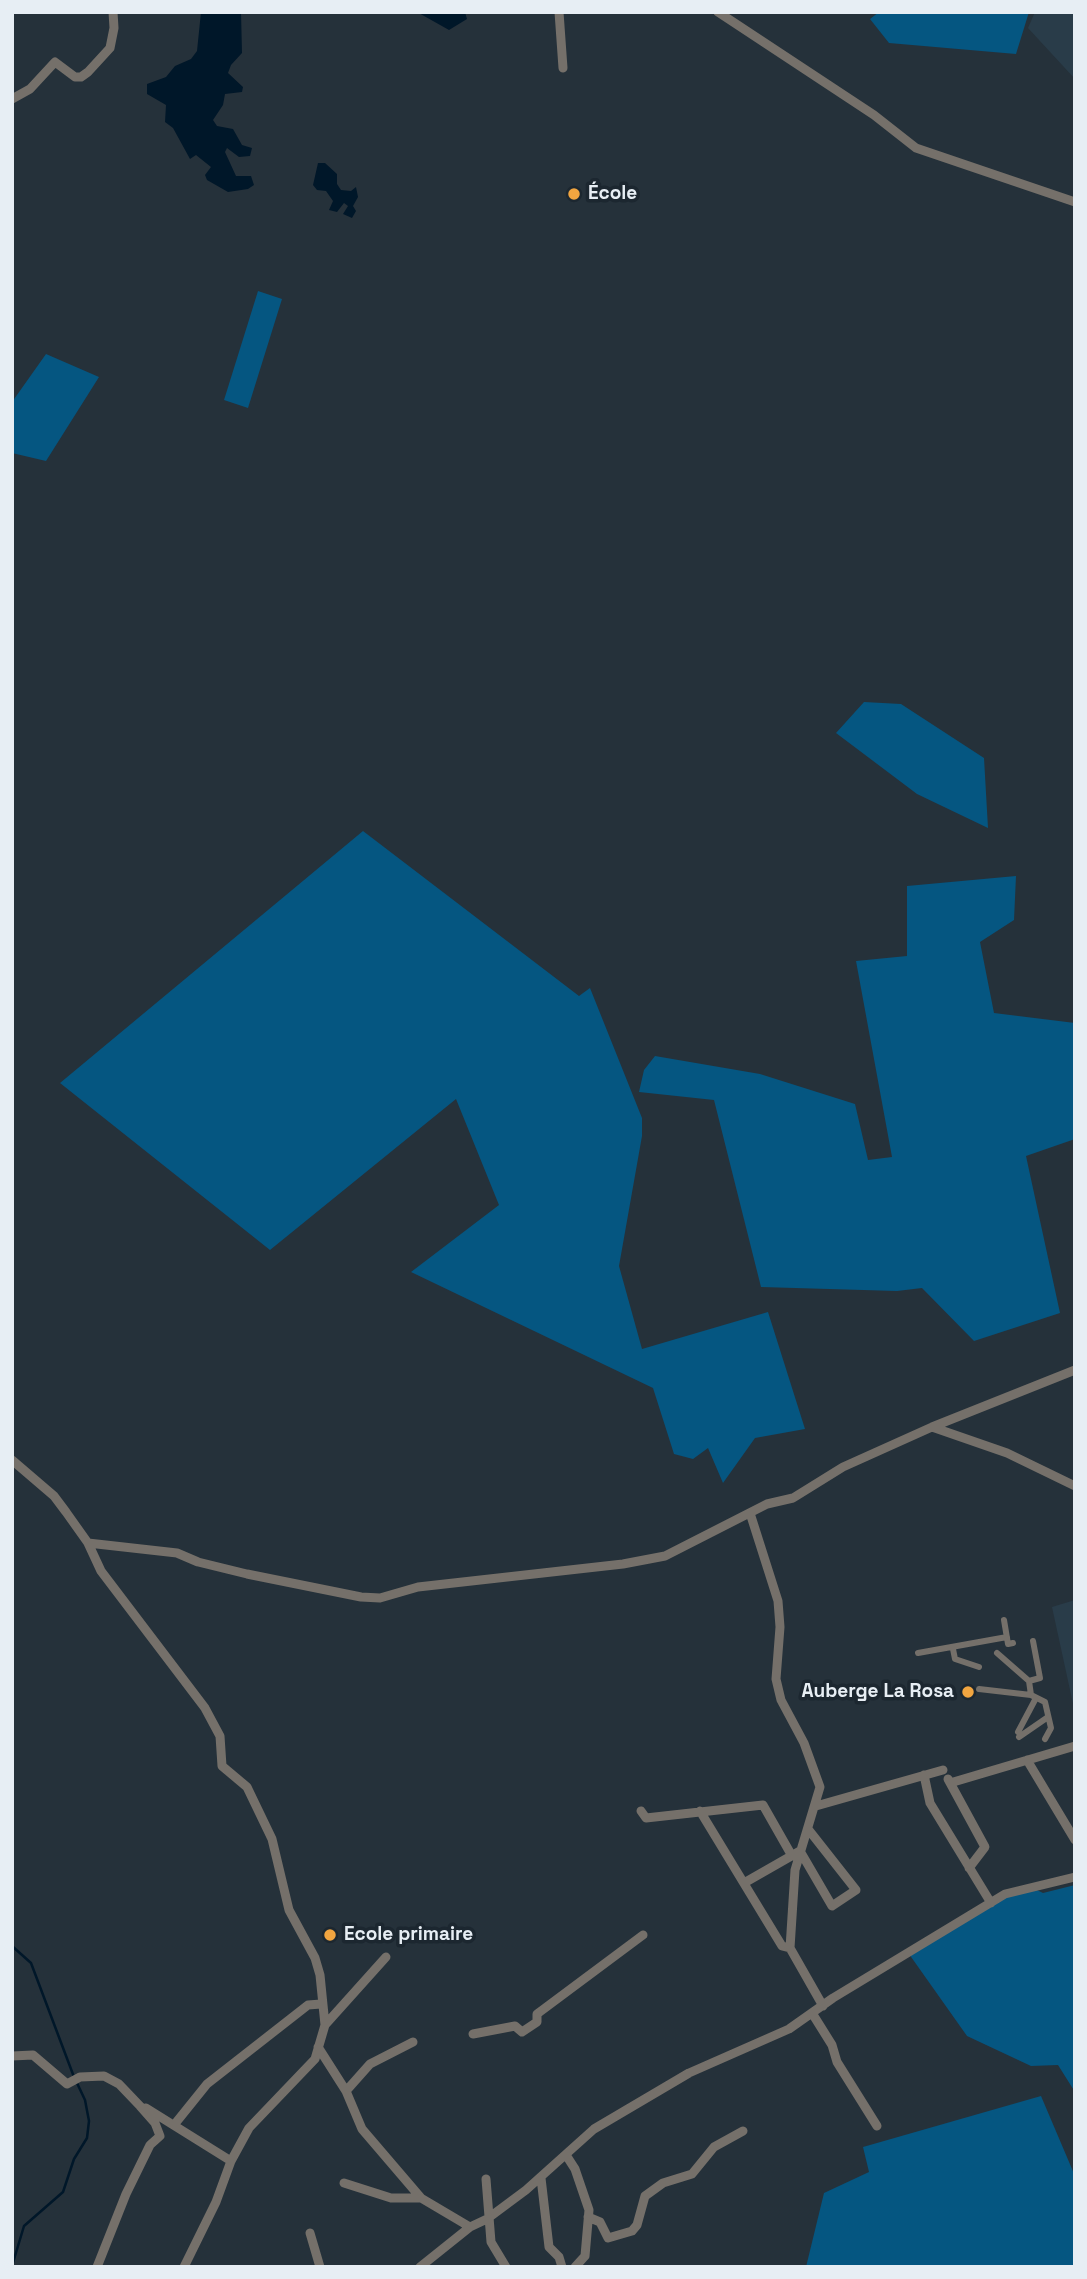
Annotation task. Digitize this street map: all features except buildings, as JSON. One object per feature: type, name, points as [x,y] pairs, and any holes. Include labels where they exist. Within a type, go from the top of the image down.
[{"type":"street","points":[[12,99],[30,89],[55,62],[75,77],[81,77],[88,72],[110,48],[114,27],[113,12]]},
{"type":"street","points":[[559,12],[563,68]]},
{"type":"street","points":[[718,12],[874,115],[916,148],[1075,202]]},
{"type":"street","points":[[88,1544],[177,1553],[247,1574],[361,1597],[380,1598],[418,1587],[648,1561],[680,1549],[774,1502],[793,1498],[843,1467],[932,1427],[1075,1370]]},
{"type":"street","points":[[932,1427],[995,1448],[1075,1486]]},
{"type":"street","points":[[12,1460],[54,1496],[88,1544],[101,1571],[205,1709],[220,1736],[222,1766],[247,1787],[278,1856],[289,1910],[316,1958],[325,2025]]},
{"type":"street","points":[[750,1513],[778,1601],[780,1627],[776,1679],[781,1700],[804,1743],[820,1787],[808,1829],[796,1854],[790,1948],[823,2006]]},
{"type":"street","points":[[918,1653],[1010,1640],[1002,1624]]},
{"type":"street","points":[[1029,1681],[1040,1678],[1033,1641]]},
{"type":"street","points":[[953,1649],[955,1659],[979,1667]]},
{"type":"street","points":[[997,1653],[1029,1681],[1033,1696],[1018,1734],[1027,1732],[1048,1717]]},
{"type":"street","points":[[979,1689],[1033,1696],[1045,1702],[1051,1728],[1045,1739]]},
{"type":"street","points":[[1027,1732],[1028,1741]]},
{"type":"street","points":[[950,1783],[1075,1746]]},
{"type":"street","points":[[1027,1760],[1075,1840]]},
{"type":"street","points":[[816,1806],[942,1769],[985,1847],[969,1868]]},
{"type":"street","points":[[924,1775],[930,1803],[990,1903]]},
{"type":"street","points":[[641,1811],[646,1818],[763,1805],[832,1906],[856,1890],[808,1829]]},
{"type":"street","points":[[700,1811],[782,1946],[790,1948]]},
{"type":"street","points":[[744,1883],[796,1854]]},
{"type":"street","points":[[421,2267],[470,2227],[487,2219],[541,2178],[594,2129],[689,2073],[789,2029],[1005,1894],[1075,1877]]},
{"type":"street","points":[[473,2034],[515,2026],[522,2032],[537,2022],[537,2014],[643,1935]]},
{"type":"street","points":[[184,2267],[216,2202],[230,2161],[249,2127],[309,2067],[315,2059],[325,2025],[386,1957]]},
{"type":"street","points":[[174,2125],[217,2077],[307,2006],[321,2004]]},
{"type":"street","points":[[812,2013],[832,2045],[837,2062],[877,2126]]},
{"type":"street","points":[[346,2091],[370,2064],[413,2042]]},
{"type":"street","points":[[318,2047],[346,2091],[362,2129],[421,2198],[470,2227]]},
{"type":"street","points":[[12,2056],[33,2055],[67,2084],[80,2077],[104,2076],[119,2084],[155,2123],[160,2136],[150,2145],[126,2193],[97,2267]]},
{"type":"street","points":[[140,2106],[230,2161]]},
{"type":"street","points":[[588,2217],[600,2222],[608,2238],[632,2231],[645,2196],[663,2183],[692,2174],[714,2147],[743,2131]]},
{"type":"street","points":[[566,2155],[578,2175],[588,2217],[585,2256],[575,2267]]},
{"type":"street","points":[[541,2178],[549,2247],[559,2257],[562,2267]]},
{"type":"street","points":[[485,2179],[487,2219],[494,2250],[506,2267]]},
{"type":"street","points":[[344,2182],[391,2198],[421,2198]]},
{"type":"street","points":[[310,2233],[320,2267]]},
{"type":"shaded area","points":[[201,12],[241,12],[242,53],[231,65],[228,73],[243,87],[242,92],[225,94],[223,105],[213,120],[217,126],[233,129],[242,145],[252,148],[250,156],[239,157],[227,148],[225,152],[236,176],[251,176],[254,185],[248,189],[228,192],[207,180],[205,175],[211,167],[196,155],[190,159],[173,128],[165,122],[166,105],[147,94],[147,84],[166,77],[175,66],[191,59],[197,51]]},
{"type":"shaded area","points":[[417,12],[465,12],[467,19],[449,30]]},
{"type":"shaded area","points":[[879,12],[1029,12],[1016,54],[889,43],[870,19]]},
{"type":"shaded area","points":[[1035,12],[1075,12],[1075,79],[1028,28]]},
{"type":"shaded area","points":[[318,163],[325,163],[337,174],[337,184],[341,190],[351,191],[356,187],[358,197],[353,206],[356,211],[352,218],[343,214],[348,206],[344,203],[337,212],[329,210],[333,201],[326,191],[317,190],[313,185]]},
{"type":"shaded area","points":[[258,291],[282,299],[248,408],[224,400]]},
{"type":"shaded area","points":[[46,354],[99,377],[46,461],[12,453],[12,402]]},
{"type":"shaded area","points":[[864,702],[901,704],[984,758],[988,828],[917,794],[836,733]]},
{"type":"shaded area","points":[[363,831],[579,996],[590,988],[642,1118],[642,1136],[619,1266],[642,1349],[768,1312],[805,1429],[755,1438],[723,1483],[708,1448],[693,1459],[674,1454],[653,1388],[411,1272],[499,1205],[456,1099],[270,1250],[60,1083]]},
{"type":"shaded area","points":[[1016,876],[1014,920],[980,942],[994,1013],[1075,1023],[1075,1139],[1026,1156],[1060,1313],[974,1341],[922,1288],[897,1291],[761,1287],[714,1100],[639,1092],[644,1070],[655,1056],[760,1074],[855,1104],[868,1160],[892,1157],[856,961],[907,956],[907,886]]},
{"type":"shaded area","points":[[1075,1600],[1075,1713],[1052,1607]]},
{"type":"shaded area","points":[[1075,1885],[1075,2092],[1058,2065],[1031,2066],[967,2036],[909,1954],[1005,1894],[1031,1887],[1043,1893]]},
{"type":"shaded area","points":[[1041,2096],[1075,2176],[1075,2267],[806,2267],[824,2193],[869,2172],[863,2147]]},
{"type":"waterway","points":[[12,1946],[31,1963],[74,2077]]},
{"type":"waterway","points":[[12,2266],[24,2226],[63,2192],[74,2159],[87,2138],[89,2121],[85,2100],[77,2083]]},
{"type":"place","name":"École","points":[[574,194]]},
{"type":"place","name":"Auberge La Rosa","points":[[968,1692]]},
{"type":"place","name":"Ecole primaire","points":[[330,1935]]}]
